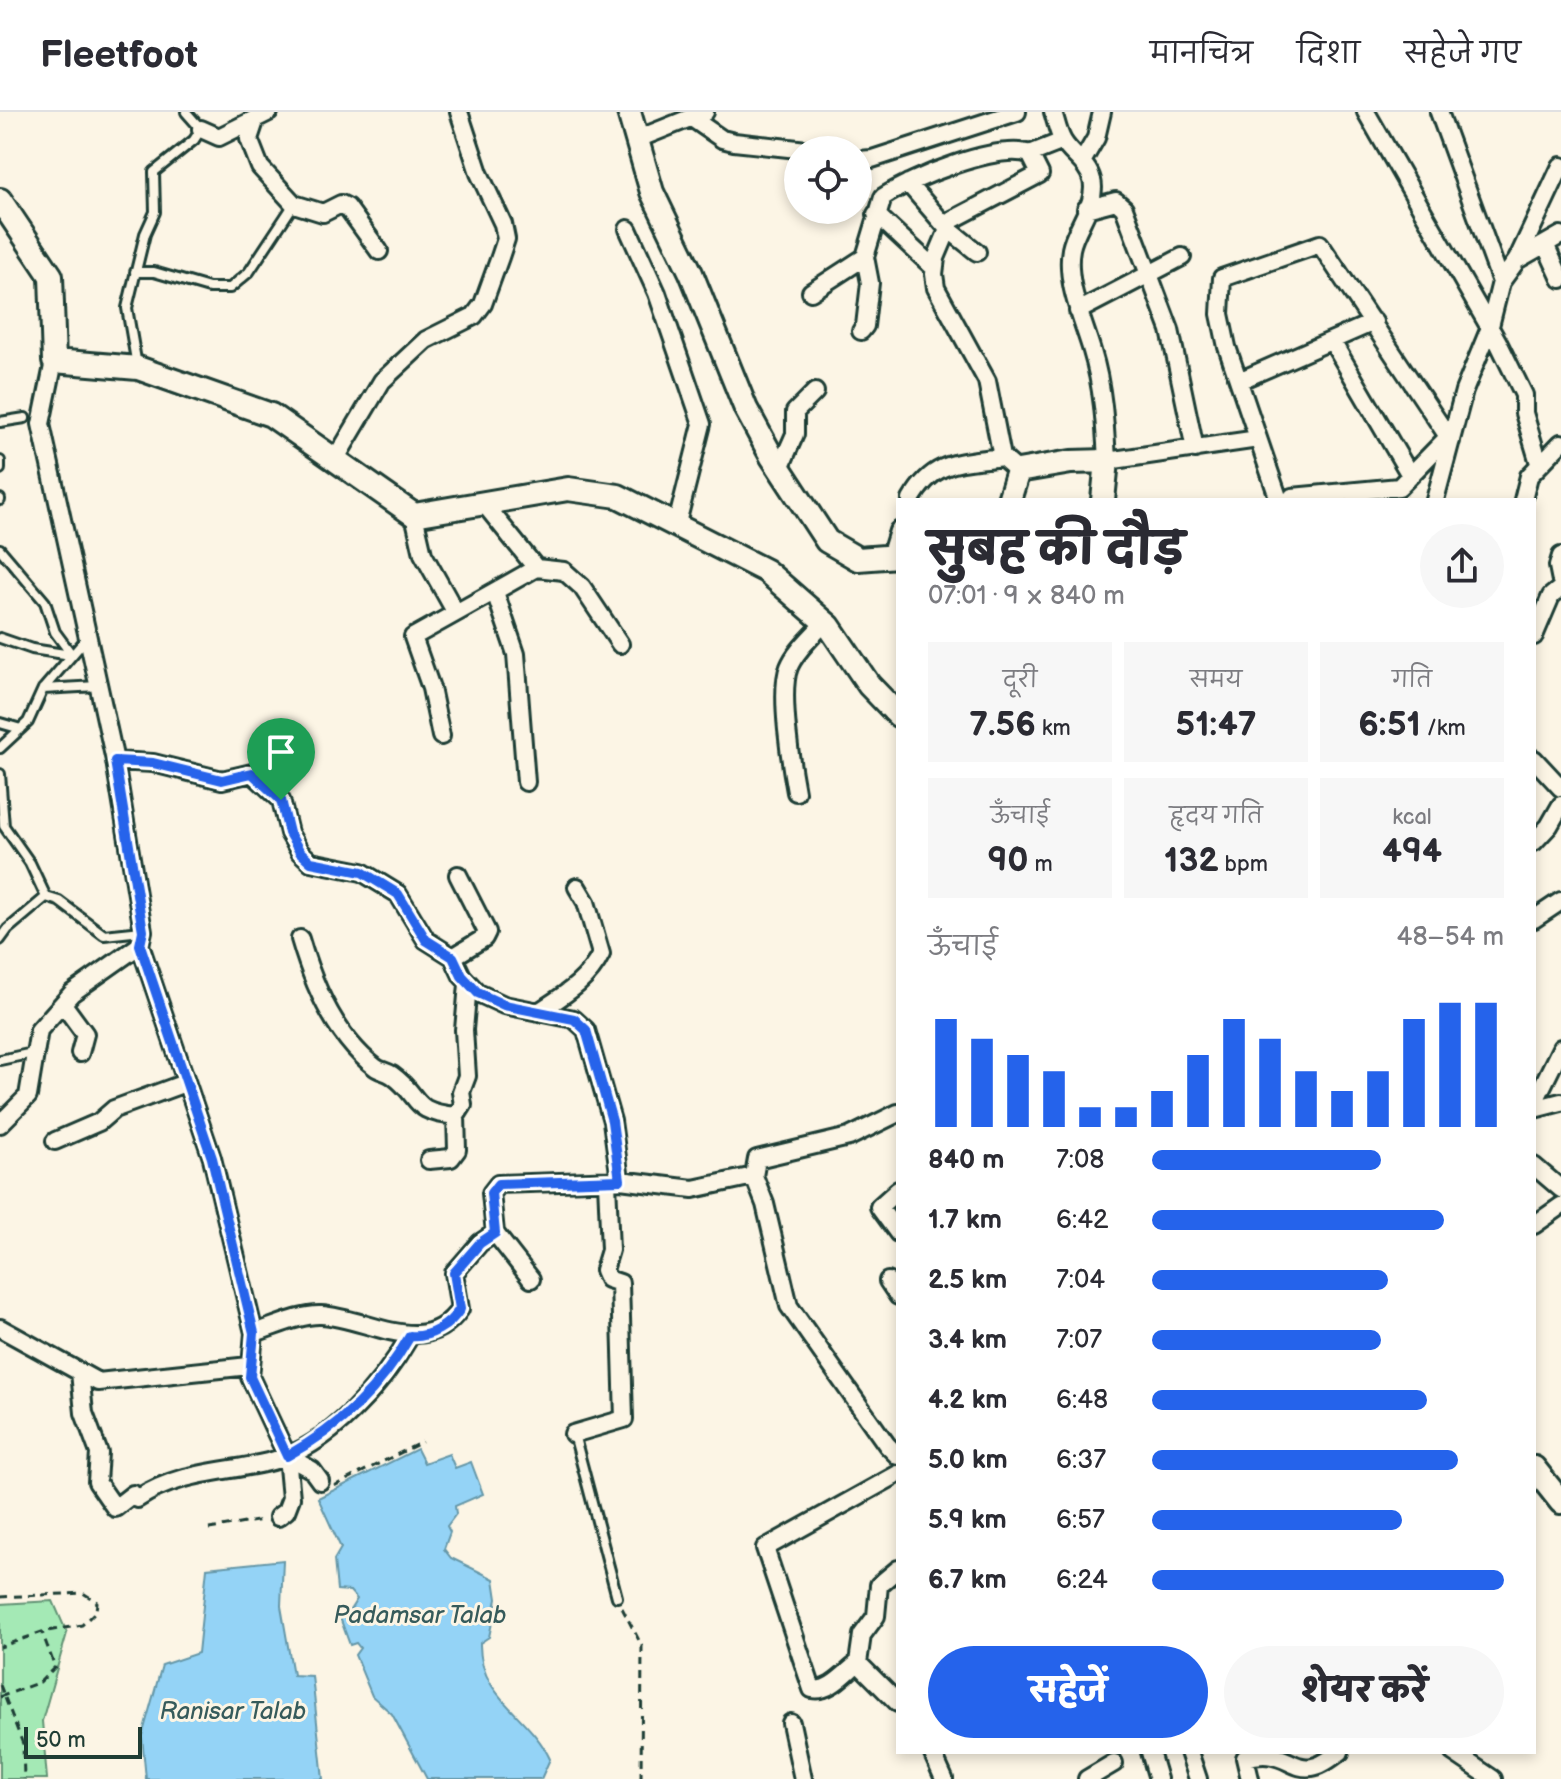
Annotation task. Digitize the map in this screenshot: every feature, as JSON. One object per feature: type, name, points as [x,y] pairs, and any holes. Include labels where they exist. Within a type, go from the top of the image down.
[{"type":"street","points":[[335,460],[382,381],[426,340],[474,316],[483,304],[500,257],[506,239],[503,224],[479,173],[459,112]]},
{"type":"street","points":[[629,112],[643,170],[652,192],[691,273],[746,409],[780,468],[827,541],[858,559],[894,557]]},
{"type":"street","points":[[872,159],[1017,112]]},
{"type":"street","points":[[1053,112],[1063,141],[1082,162],[1093,183],[1071,250],[1078,311],[1104,403],[1107,461],[1103,498]]},
{"type":"street","points":[[1082,162],[1096,138],[1102,112]]},
{"type":"street","points":[[1366,112],[1524,395],[1524,413],[1553,455],[1529,476],[1524,498]]},
{"type":"street","points":[[1439,112],[1501,282]]},
{"type":"street","points":[[635,140],[699,115],[722,139],[746,145],[784,148]]},
{"type":"street","points":[[201,129],[219,137],[262,116]]},
{"type":"street","points":[[262,116],[249,139],[255,159],[270,181],[294,204],[323,213],[341,204],[379,251]]},
{"type":"street","points":[[861,331],[865,326],[870,283],[865,257],[883,197],[908,183],[1002,152],[1018,150],[1030,154],[1063,141]]},
{"type":"street","points":[[1009,498],[1010,464],[987,381],[936,288],[934,268],[947,228],[961,213],[1040,174],[1030,154]]},
{"type":"street","points":[[1435,498],[1448,440],[1489,330],[1501,282],[1517,260],[1561,166]]},
{"type":"street","points":[[908,183],[947,228],[977,252]]},
{"type":"street","points":[[0,200],[51,276],[54,361],[41,424],[115,761],[142,938],[185,1083],[212,1158],[254,1333],[249,1366],[256,1392],[287,1456],[291,1498],[286,1511],[278,1517]]},
{"type":"street","points":[[1086,209],[1120,203],[1170,330],[1195,449]]},
{"type":"street","points":[[876,214],[934,268]]},
{"type":"street","points":[[628,229],[657,293],[702,424],[676,527]]},
{"type":"street","points":[[1517,260],[1561,235]]},
{"type":"street","points":[[1320,244],[1374,322],[1448,440],[1399,487],[1361,494],[1285,498],[1258,439],[1241,380],[1227,347],[1220,314],[1222,278],[1320,244]]},
{"type":"street","points":[[1545,244],[1561,279]]},
{"type":"street","points":[[811,292],[865,257]]},
{"type":"street","points":[[1078,311],[1182,257]]},
{"type":"street","points":[[1241,380],[1333,343],[1374,322]]},
{"type":"street","points":[[1333,343],[1410,475]]},
{"type":"street","points":[[54,361],[138,368],[271,415],[414,515],[423,554],[456,613]]},
{"type":"street","points":[[780,468],[795,434],[795,412],[815,392]]},
{"type":"street","points":[[912,498],[924,478],[941,466],[1107,461],[1258,439]]},
{"type":"street","points":[[414,515],[482,501],[568,489],[618,496],[766,571],[825,622],[869,685],[896,713]]},
{"type":"street","points":[[482,501],[536,568]]},
{"type":"street","points":[[1561,556],[1561,581]]},
{"type":"street","points":[[441,736],[431,688],[413,637],[536,568],[564,571],[582,587],[620,644]]},
{"type":"street","points":[[1536,631],[1551,596],[1561,588]]},
{"type":"street","points":[[495,592],[516,654],[526,782]]},
{"type":"street","points":[[796,792],[789,752],[785,681],[790,664],[825,622]]},
{"type":"street","points":[[115,761],[153,763],[222,780],[252,773],[276,792],[287,812],[289,833],[311,862],[362,872],[398,894],[426,940],[453,957],[468,984],[504,1005],[574,1019],[586,1030],[612,1121],[614,1181],[610,1250],[604,1270],[608,1279],[620,1283],[622,1290],[619,1335],[624,1419],[573,1434]]},
{"type":"street","points":[[1536,761],[1561,788]]},
{"type":"street","points":[[1536,840],[1549,826],[1561,805]]},
{"type":"street","points":[[453,957],[484,938],[487,932],[458,875]]},
{"type":"street","points":[[540,1011],[575,987],[591,971],[601,954],[586,902],[577,887]]},
{"type":"street","points":[[1536,918],[1561,901]]},
{"type":"street","points":[[0,1124],[28,1096],[39,1030],[63,1004],[142,938]]},
{"type":"street","points":[[300,939],[320,994],[343,1031],[373,1065],[391,1074],[426,1111],[456,1116]]},
{"type":"street","points":[[429,1160],[448,1159],[456,1154],[456,1116],[463,1105],[461,1092],[467,1076],[464,1030],[468,984]]},
{"type":"street","points":[[63,1004],[85,1034],[80,1053]]},
{"type":"street","points":[[1536,1102],[1561,1048]]},
{"type":"street","points":[[55,1141],[99,1122],[114,1109],[185,1083]]},
{"type":"street","points":[[1536,1106],[1561,1102]]},
{"type":"street","points":[[896,1114],[849,1137],[757,1159],[754,1176],[765,1204],[789,1306],[878,1433],[896,1454]]},
{"type":"street","points":[[1536,1168],[1561,1189]]},
{"type":"street","points":[[531,1279],[495,1233],[491,1193],[498,1184],[614,1181],[693,1189],[754,1176]]},
{"type":"street","points":[[895,1221],[880,1205],[896,1192]]},
{"type":"street","points":[[1536,1224],[1561,1206]]},
{"type":"street","points":[[254,1333],[317,1314],[419,1337],[451,1323],[460,1309],[454,1273],[480,1243],[495,1233]]},
{"type":"street","points":[[888,1281],[896,1293]]},
{"type":"street","points":[[0,1328],[101,1383],[249,1366]]},
{"type":"street","points":[[80,1372],[84,1413],[99,1453],[97,1482],[115,1508],[133,1494],[137,1499],[198,1472],[287,1456],[334,1426],[366,1398],[390,1372],[410,1336]]},
{"type":"street","points":[[287,1456],[312,1470],[320,1481]]},
{"type":"street","points":[[1536,1471],[1561,1502]]},
{"type":"street","points":[[896,1475],[765,1548],[812,1689],[819,1691],[829,1686],[858,1663],[862,1635],[876,1616],[879,1585],[896,1571]]},
{"type":"street","points":[[858,1663],[896,1701]]},
{"type":"street","points":[[791,1723],[803,1779]]},
{"type":"street","points":[[933,1754],[944,1779]]},
{"type":"street","points":[[1151,1754],[1158,1779]]},
{"type":"street","points":[[1190,1754],[1198,1779]]},
{"type":"street","points":[[1269,1754],[1280,1756],[1302,1768],[1316,1767],[1337,1754]]},
{"type":"street","points":[[1456,1754],[1493,1779]]},
{"type":"street","points":[[1243,1755],[1250,1779]]},
{"type":"street","points":[[1087,1779],[1114,1763]]},
{"type":"lane","points":[[138,368],[127,308],[155,212],[154,172],[194,140],[201,129],[186,112]]},
{"type":"lane","points":[[135,272],[154,272],[209,288],[230,288],[249,272],[294,204]]},
{"type":"lane","points":[[0,422],[25,418]]},
{"type":"lane","points":[[0,461],[0,469]]},
{"type":"lane","points":[[0,549],[45,602],[55,632],[72,655]]},
{"type":"lane","points":[[0,748],[28,722],[43,689],[89,636]]},
{"type":"lane","points":[[0,638],[18,641],[32,649],[72,655]]},
{"type":"lane","points":[[43,689],[100,686]]},
{"type":"lane","points":[[0,723],[21,729]]},
{"type":"lane","points":[[0,774],[2,828],[30,863],[46,897],[59,901],[104,935],[142,938]]},
{"type":"lane","points":[[0,940],[8,929],[46,897]]},
{"type":"lane","points":[[0,1060],[33,1053]]},
{"type":"lane","points":[[573,1434],[617,1597]]},
{"type":"path","points":[[320,1481],[326,1490],[422,1442]]},
{"type":"path","points":[[209,1529],[278,1517]]},
{"type":"path","points":[[0,1597],[83,1593],[97,1602],[96,1611],[82,1625],[42,1632],[0,1647]]},
{"type":"path","points":[[617,1597],[642,1646],[641,1779]]},
{"type":"path","points":[[2,1696],[40,1682],[55,1667],[42,1632]]},
{"type":"path","points":[[0,1685],[23,1744],[24,1779]]},
{"type":"green space","points":[[53,1601],[67,1633],[42,1721],[47,1779],[0,1779],[0,1604]]},
{"type":"water","name":"Padamsar Talab","points":[[417,1449],[424,1463],[449,1454],[455,1468],[471,1462],[483,1494],[455,1506],[456,1514],[447,1526],[450,1532],[444,1549],[451,1558],[494,1579],[497,1599],[489,1637],[480,1643],[482,1662],[496,1692],[541,1743],[550,1759],[541,1779],[427,1779],[392,1714],[372,1696],[355,1655],[360,1648],[356,1643],[350,1645],[338,1612],[350,1610],[357,1599],[350,1591],[337,1590],[334,1560],[341,1548],[318,1498]]},
{"type":"water","name":"Ranisar Talab","points":[[283,1560],[281,1606],[293,1675],[312,1676],[323,1779],[146,1779],[142,1736],[162,1665],[198,1653],[207,1568]]},
{"type":"route","points":[[115,761],[153,763],[222,780],[252,773],[276,792],[281,800],[287,812],[289,833],[300,852],[311,862],[362,872],[398,894],[414,925],[426,940],[453,957],[462,976],[478,993],[504,1005],[574,1019],[586,1030],[612,1121],[620,1180],[498,1184],[491,1193],[495,1233],[480,1243],[454,1273],[460,1309],[451,1323],[419,1337],[410,1336],[390,1372],[376,1388],[334,1426],[287,1456],[250,1377],[254,1333],[212,1158],[140,945],[143,931],[115,761]]}]
